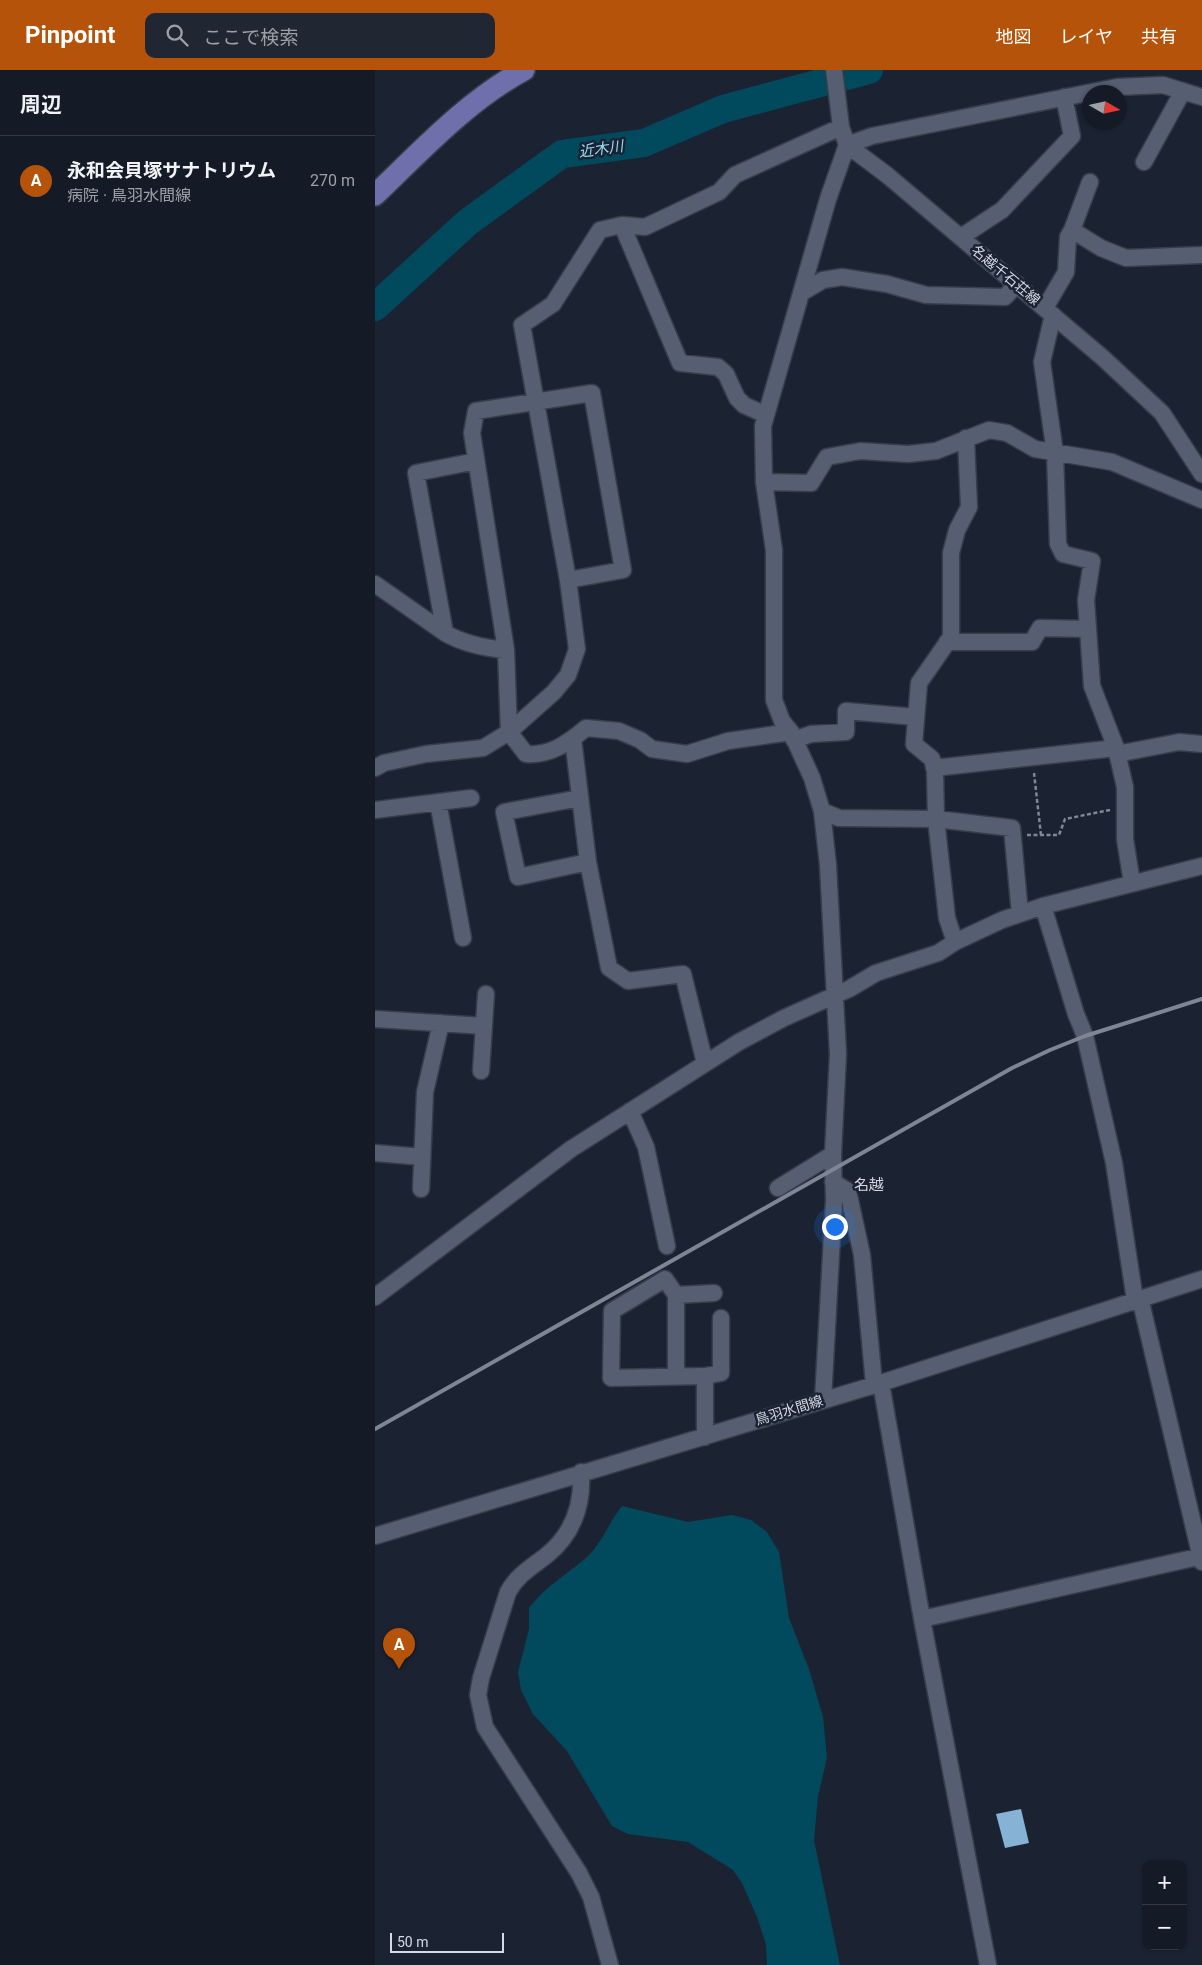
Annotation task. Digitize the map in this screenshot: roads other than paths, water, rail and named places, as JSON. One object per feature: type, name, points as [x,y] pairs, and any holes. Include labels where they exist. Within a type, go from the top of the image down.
[{"type":"main road","points":[[375,195],[459,115],[504,81],[524,70]]},
{"type":"street","points":[[823,1400],[839,1054],[822,811],[812,778],[793,736],[782,721],[774,700],[774,550],[764,482],[763,426],[828,199],[847,145],[841,127],[834,70]]},
{"type":"street","points":[[847,145],[872,136],[1117,87],[1163,85],[1202,97]]},
{"type":"street","points":[[1144,162],[1183,91]]},
{"type":"street","points":[[961,237],[1002,210],[1072,136],[1064,98]]},
{"type":"street","points":[[375,768],[426,754],[483,748],[509,732],[554,692],[568,675],[577,649],[568,580],[522,325],[553,304],[600,230],[622,225],[645,226],[719,192],[735,175],[841,127]]},
{"type":"street","name":"名越千石荘線","points":[[847,145],[887,175],[1102,357],[1162,413],[1202,474]]},
{"type":"street","points":[[1090,182],[1068,237],[1066,272],[1049,311],[1042,362],[1055,453],[1058,544],[1063,554],[1092,561],[1086,600],[1092,686],[1116,751],[1125,787],[1125,839],[1132,883]]},
{"type":"street","points":[[622,225],[680,363],[718,367],[726,374],[737,398],[744,405],[766,415]]},
{"type":"street","points":[[1072,230],[1101,248],[1126,258],[1202,256]]},
{"type":"street","points":[[801,293],[823,280],[842,277],[887,284],[926,295],[1005,297],[1017,284]]},
{"type":"street","points":[[568,580],[623,570],[592,393],[476,411],[472,433],[506,650],[509,732],[526,754],[538,755],[549,753],[573,739],[586,728],[619,731],[640,740],[652,749],[687,754],[728,741],[846,732],[846,711],[916,717]]},
{"type":"street","points":[[764,482],[811,483],[827,457],[859,451],[908,454],[935,451],[989,430],[1007,433],[1035,449],[1112,462],[1202,500]]},
{"type":"street","points":[[955,942],[947,918],[936,819],[934,768],[932,759],[914,744],[919,683],[951,636],[951,553],[957,530],[969,507],[966,438]]},
{"type":"street","points":[[445,633],[416,473],[476,461]]},
{"type":"street","points":[[375,584],[461,642],[506,650]]},
{"type":"street","points":[[947,642],[1032,642],[1040,628],[1088,628]]},
{"type":"street","points":[[573,739],[588,862],[609,968],[628,981],[683,974],[705,1063]]},
{"type":"street","points":[[934,768],[1032,757],[1116,751],[1179,742],[1202,744]]},
{"type":"street","points":[[375,810],[471,798]]},
{"type":"street","points":[[580,798],[504,812],[518,877],[588,862]]},
{"type":"street","points":[[438,802],[463,938]]},
{"type":"street","points":[[822,811],[839,818],[936,819],[1012,828],[1020,914]]},
{"type":"street","points":[[375,1297],[571,1149],[739,1042],[834,996],[876,973],[937,953],[955,942],[1020,914],[1043,906],[1202,866]]},
{"type":"street","points":[[922,1619],[1202,1558],[1138,1299],[1114,1164],[1085,1036],[1076,1014],[1043,906]]},
{"type":"street","points":[[481,1071],[485,994]]},
{"type":"street","points":[[375,1020],[484,1026]]},
{"type":"street","points":[[421,1189],[425,1092],[441,1023]]},
{"type":"street","points":[[630,1111],[645,1147],[667,1246]]},
{"type":"street","points":[[375,1153],[422,1157]]},
{"type":"street","points":[[778,1188],[833,1154]]},
{"type":"street","points":[[833,1182],[848,1191],[863,1255],[878,1384],[988,1965]]},
{"type":"street","points":[[676,1377],[676,1295],[665,1279],[612,1311],[611,1378],[676,1377],[705,1376],[721,1373],[721,1318]]},
{"type":"street","name":"鳥羽水間線","points":[[375,1536],[581,1472],[878,1384],[1202,1279]]},
{"type":"street","points":[[676,1295],[714,1293]]},
{"type":"street","points":[[705,1376],[705,1436]]},
{"type":"street","points":[[581,1472],[582,1494],[579,1509],[568,1532],[549,1554],[514,1580],[508,1592],[478,1695],[485,1727],[579,1873],[591,1897],[610,1965]]},
{"type":"water","points":[[622,1506],[688,1522],[732,1515],[751,1520],[767,1532],[779,1552],[789,1618],[809,1669],[823,1717],[827,1758],[818,1796],[814,1840],[840,1965],[767,1965],[766,1944],[757,1917],[742,1883],[733,1870],[688,1842],[628,1834],[612,1826],[567,1751],[533,1714],[521,1690],[518,1672],[529,1629],[529,1608],[550,1586],[587,1557]]},
{"type":"waterway","name":"近木川","points":[[375,307],[468,222],[562,154],[644,143],[723,109],[869,70]]},
{"type":"railway","points":[[375,1429],[1012,1068],[1085,1036],[1202,999]]},
{"type":"place","name":"永和会貝塚サナトリウム","points":[[399,1669]]},
{"type":"district","name":"名越","points":[[869,1185]]}]
